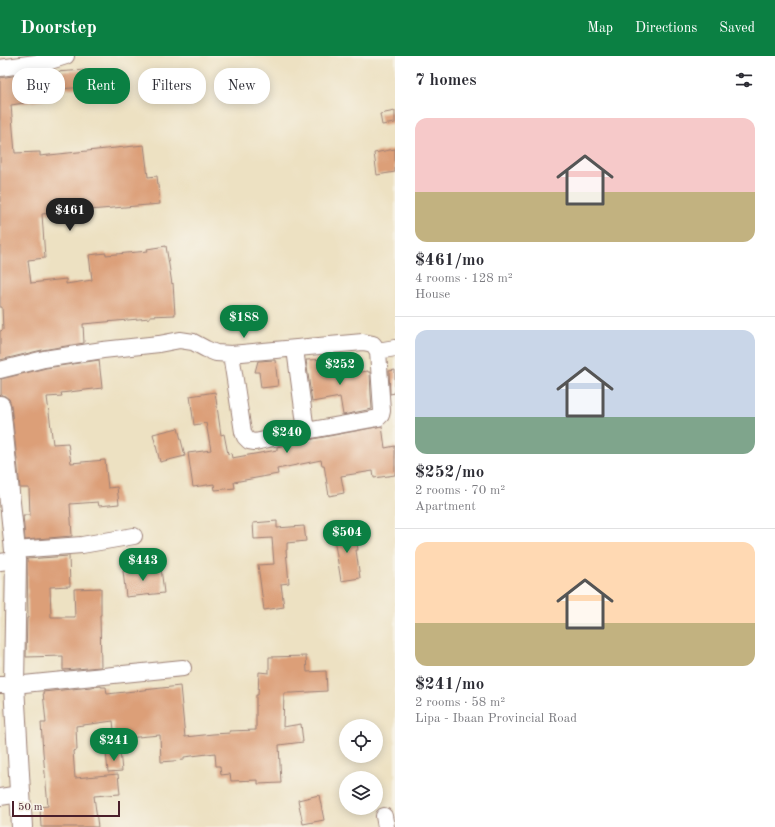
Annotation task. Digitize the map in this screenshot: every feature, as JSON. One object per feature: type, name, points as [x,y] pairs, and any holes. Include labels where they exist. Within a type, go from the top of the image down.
[{"type":"main road","points":[[0,406],[10,557],[7,685],[20,794],[22,827]]},
{"type":"street","points":[[0,68],[50,61],[66,56]]},
{"type":"street","points":[[0,370],[44,359],[180,340],[193,342],[216,353],[231,354],[363,342],[373,344],[378,351],[381,415],[378,418],[256,442],[248,441],[243,432],[231,354]]},
{"type":"street","points":[[378,351],[395,348]]},
{"type":"street","points":[[295,349],[306,431]]},
{"type":"street","points":[[10,557],[134,536]]},
{"type":"street","points":[[7,685],[183,668]]},
{"type":"street","points":[[0,797],[20,794]]},
{"type":"building","points":[[65,71],[73,71],[73,88],[65,88]]},
{"type":"building","points":[[12,76],[12,104],[18,104],[11,105],[15,153],[40,152],[40,156],[144,145],[148,177],[157,176],[160,204],[42,214],[45,258],[28,260],[31,283],[66,279],[66,284],[92,280],[89,255],[148,251],[147,249],[166,246],[172,284],[173,283],[175,315],[150,316],[150,318],[83,324],[84,343],[42,350],[0,360],[0,331],[3,330],[2,307],[0,307],[0,78]]},
{"type":"building","points":[[395,111],[395,123],[382,125],[380,114]]},
{"type":"building","points":[[395,149],[395,172],[377,175],[374,153]]},
{"type":"building","points":[[334,359],[335,376],[368,371],[370,372],[372,409],[343,415],[340,397],[312,402],[306,360]]},
{"type":"building","points":[[99,360],[102,388],[61,393],[62,396],[47,397],[53,444],[68,443],[71,463],[105,460],[108,488],[117,487],[119,504],[99,506],[98,502],[70,504],[72,536],[25,540],[23,515],[30,515],[29,488],[20,488],[11,405],[9,399],[1,395],[1,379],[46,368]]},
{"type":"building","points":[[275,360],[278,386],[261,388],[259,372],[255,372],[258,361]]},
{"type":"building","points":[[395,370],[395,393],[390,394],[389,371]]},
{"type":"building","points":[[215,392],[221,435],[224,434],[228,454],[231,453],[232,458],[277,450],[277,447],[308,440],[382,426],[385,448],[395,446],[395,475],[374,478],[373,471],[341,476],[344,493],[329,496],[324,465],[322,465],[321,460],[277,469],[278,474],[234,482],[235,488],[215,490],[214,484],[193,487],[188,453],[211,450],[206,423],[194,425],[190,396]]},
{"type":"building","points":[[178,428],[185,456],[160,462],[153,434]]},
{"type":"building","points":[[277,521],[277,528],[304,526],[306,541],[287,543],[286,550],[289,583],[281,584],[284,607],[264,610],[258,565],[274,564],[272,538],[254,539],[253,523]]},
{"type":"building","points":[[355,529],[360,578],[341,581],[333,532]]},
{"type":"building","points":[[69,556],[70,586],[50,587],[51,617],[75,617],[74,589],[101,588],[101,667],[63,670],[63,656],[26,657],[28,618],[27,559]]},
{"type":"building","points":[[161,568],[164,593],[126,597],[123,571]]},
{"type":"building","points":[[306,656],[307,672],[326,671],[327,691],[284,693],[283,727],[301,724],[303,742],[279,745],[281,783],[258,784],[258,780],[231,781],[230,774],[221,775],[220,766],[216,766],[215,753],[184,757],[184,760],[161,762],[160,735],[115,739],[113,721],[76,726],[77,750],[73,751],[75,778],[118,774],[120,794],[94,796],[98,827],[41,827],[40,807],[48,806],[41,723],[46,723],[43,692],[101,686],[106,687],[107,694],[180,686],[185,737],[230,733],[229,731],[256,730],[256,695],[258,695],[259,672],[269,673],[269,657]]},
{"type":"building","points":[[120,751],[122,771],[108,772],[106,752]]},
{"type":"building","points":[[319,795],[324,820],[303,824],[298,800]]}]
